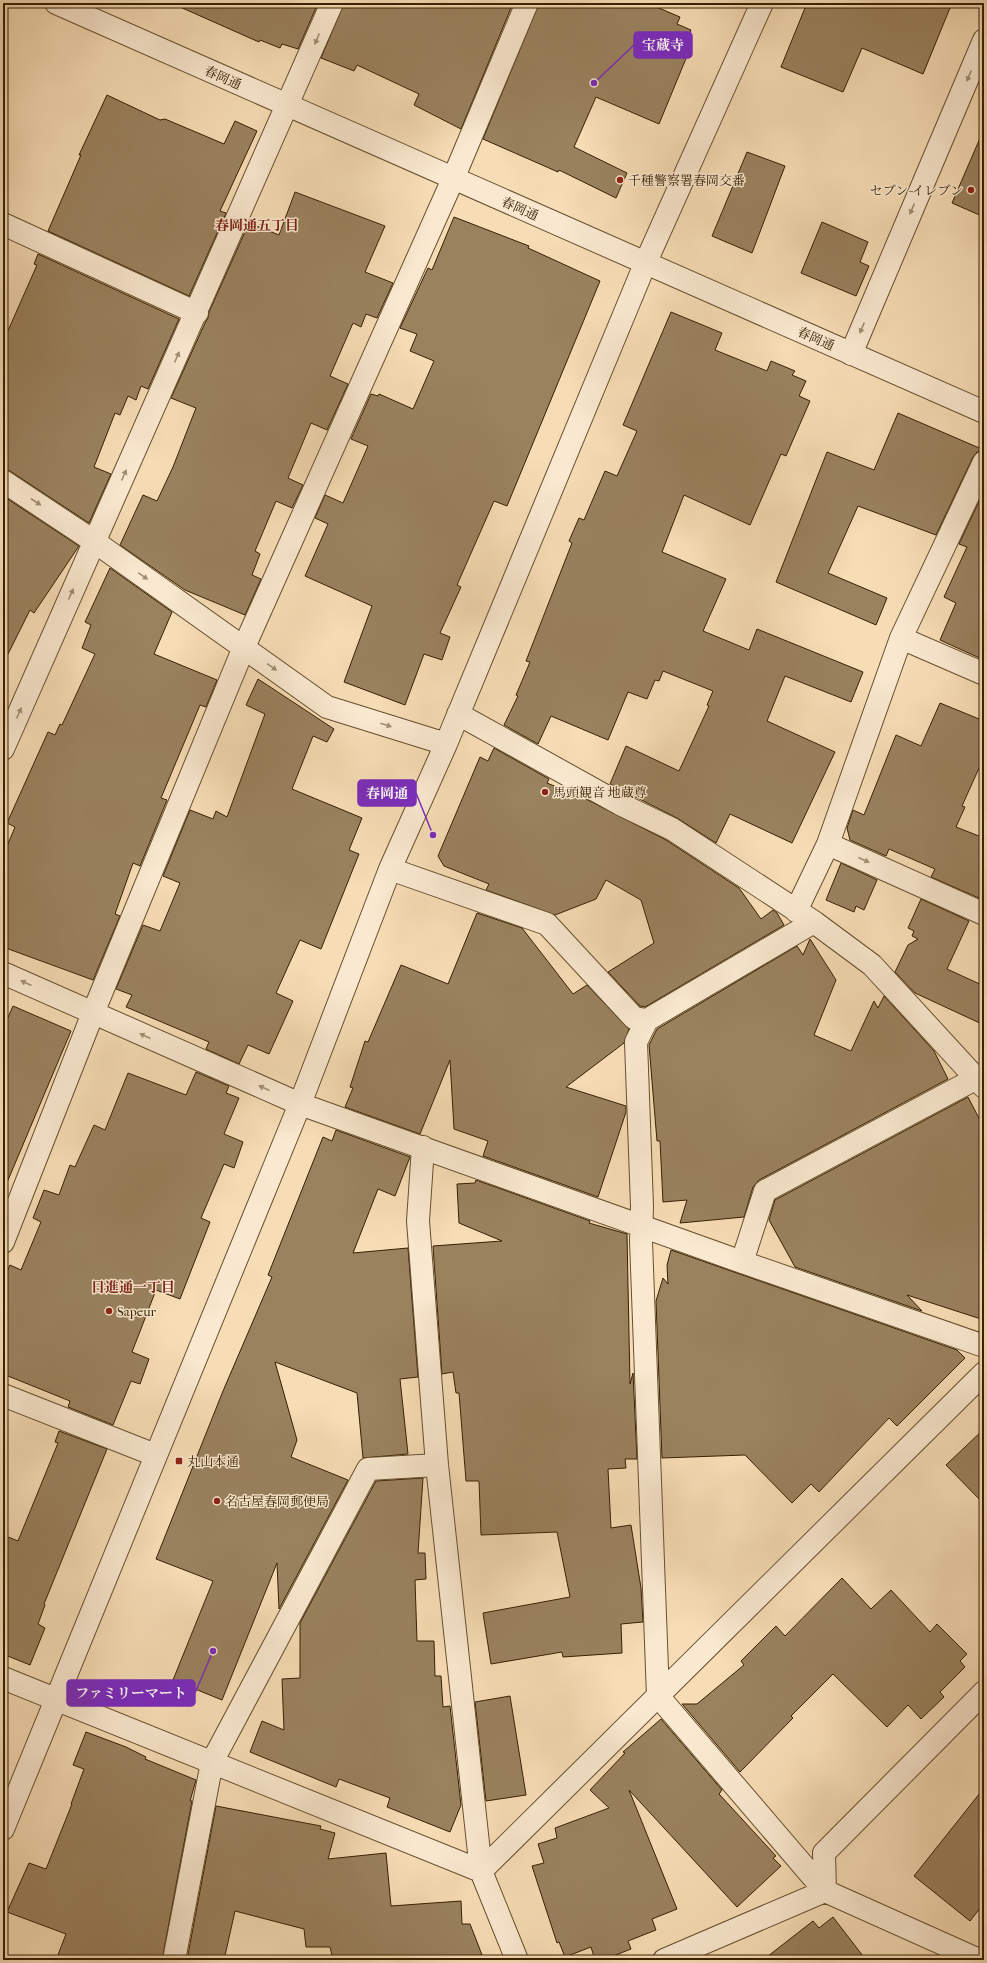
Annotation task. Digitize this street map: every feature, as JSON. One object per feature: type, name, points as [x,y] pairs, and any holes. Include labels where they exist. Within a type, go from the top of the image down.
[{"type":"street","name":"春岡通","points":[[56,3],[645,264],[984,412]]},
{"type":"street","points":[[3,749],[288,106],[332,3]]},
{"type":"street","points":[[3,1242],[93,1013],[244,647],[453,179],[527,3]]},
{"type":"street","points":[[3,1829],[55,1698],[300,1104],[390,869],[446,744],[645,264],[762,3]]},
{"type":"street","points":[[851,354],[984,40]]},
{"type":"street","points":[[3,224],[196,313]]},
{"type":"street","points":[[980,1960],[824,1891],[658,1696],[636,1042],[647,1020],[805,916],[828,844],[901,638],[984,462]]},
{"type":"street","points":[[3,481],[95,542],[328,706],[446,744]]},
{"type":"street","points":[[901,638],[984,674]]},
{"type":"street","points":[[458,714],[620,804],[672,828],[805,916],[872,965],[980,1083],[765,1191],[742,1262]]},
{"type":"street","points":[[828,844],[984,914]]},
{"type":"street","points":[[390,869],[547,924],[634,1018],[647,1020]]},
{"type":"street","points":[[3,973],[300,1104],[742,1262],[984,1346]]},
{"type":"street","points":[[423,1147],[418,1221],[437,1465],[481,1870],[517,1960]]},
{"type":"street","points":[[481,1870],[984,1373]]},
{"type":"street","points":[[3,1395],[155,1455]]},
{"type":"street","points":[[174,1960],[212,1762],[368,1468],[437,1465]]},
{"type":"street","points":[[3,1678],[481,1870]]},
{"type":"street","points":[[824,1891],[824,1853],[984,1692]]},
{"type":"street","points":[[664,1960],[695,1954],[824,1891]]},
{"type":"building","points":[[171,3],[318,3],[298,49],[282,44],[280,48],[260,40],[259,42]]},
{"type":"building","points":[[344,3],[513,3],[461,129],[414,105],[419,94],[357,65],[354,71],[321,58]]},
{"type":"building","points":[[539,3],[647,3],[680,17],[677,24],[691,30],[686,42],[692,44],[659,124],[596,97],[574,147],[627,173],[616,198],[559,170],[558,172],[483,139]]},
{"type":"building","points":[[807,3],[952,3],[923,74],[862,48],[843,92],[781,67]]},
{"type":"building","points":[[107,95],[160,120],[165,119],[224,144],[235,121],[257,131],[220,211],[226,213],[189,296],[48,231],[81,155],[79,155]]},
{"type":"building","name":"セブン-イレブン","points":[[984,129],[984,217],[952,203]]},
{"type":"building","points":[[747,152],[785,166],[752,253],[712,236]]},
{"type":"building","points":[[295,192],[385,226],[365,272],[393,283],[377,318],[366,314],[361,327],[353,323],[330,376],[348,384],[327,430],[311,423],[288,478],[303,485],[292,508],[276,501],[255,551],[260,554],[252,575],[261,579],[245,615],[185,590],[120,545],[143,495],[157,501],[173,467],[196,408],[171,398],[208,318],[209,312],[249,223],[279,235]]},
{"type":"building","points":[[454,217],[529,246],[528,248],[600,281],[507,506],[494,501],[457,585],[461,587],[440,633],[450,637],[442,660],[424,654],[405,705],[344,682],[372,606],[305,576],[328,524],[315,518],[325,495],[343,503],[368,446],[351,439],[371,394],[378,396],[379,394],[413,409],[434,361],[410,351],[417,334],[400,328],[428,268],[432,270]]},
{"type":"building","points":[[822,222],[868,242],[860,262],[869,266],[856,296],[801,273]]},
{"type":"building","points":[[38,254],[179,319],[148,389],[141,386],[136,400],[128,396],[120,415],[115,413],[94,467],[111,474],[89,523],[10,471],[3,469],[3,342],[37,265],[34,264]]},
{"type":"building","points":[[671,312],[722,333],[715,350],[767,371],[771,361],[795,371],[792,375],[806,381],[799,396],[810,401],[786,456],[781,454],[750,525],[684,495],[662,552],[726,579],[703,631],[749,650],[757,629],[863,672],[851,702],[785,676],[767,721],[835,752],[792,843],[730,814],[716,843],[677,818],[610,784],[626,746],[679,771],[709,706],[707,705],[713,691],[663,671],[659,681],[655,680],[647,699],[628,692],[608,740],[551,716],[538,744],[504,725],[518,696],[516,695],[530,662],[526,661],[572,543],[569,541],[579,518],[584,520],[605,471],[617,476],[637,431],[623,425]]},
{"type":"building","points":[[898,413],[984,450],[977,452],[973,457],[936,535],[858,506],[828,573],[887,598],[876,625],[776,582],[827,452],[874,470]]},
{"type":"building","points":[[984,491],[984,660],[940,640],[956,603],[944,597],[967,547],[959,544]]},
{"type":"building","points":[[3,496],[79,546],[34,613],[30,610],[3,664]]},
{"type":"building","points":[[110,568],[172,612],[154,654],[217,680],[206,707],[200,705],[161,798],[167,800],[140,866],[133,863],[115,914],[120,916],[93,980],[3,947],[3,856],[15,827],[7,823],[48,732],[55,735],[60,724],[62,725],[95,654],[82,648],[91,625],[85,622]]},
{"type":"building","points":[[258,679],[334,729],[327,742],[313,736],[292,789],[362,818],[349,850],[359,854],[321,949],[300,940],[276,993],[293,1001],[269,1054],[248,1045],[239,1064],[206,1049],[209,1042],[126,1007],[132,995],[116,989],[143,925],[160,931],[180,883],[163,876],[190,810],[213,819],[216,811],[227,817],[265,714],[246,705]]},
{"type":"building","points":[[940,703],[984,721],[984,757],[962,806],[965,807],[956,827],[984,838],[984,888],[979,898],[931,877],[935,869],[889,849],[886,856],[850,840],[847,828],[853,810],[864,815],[896,735],[921,746]]},
{"type":"building","points":[[494,748],[549,779],[547,783],[586,799],[666,840],[739,888],[761,919],[773,910],[777,913],[784,925],[645,1007],[640,1006],[608,972],[654,943],[641,900],[606,880],[596,899],[555,915],[486,890],[489,884],[444,866],[438,856],[480,757],[488,761]]},
{"type":"building","points":[[841,863],[877,880],[864,910],[856,906],[854,912],[826,900]]},
{"type":"building","points":[[921,899],[969,921],[947,969],[984,986],[984,1025],[915,993],[895,972],[908,945],[918,939],[912,936],[914,931],[908,928]]},
{"type":"building","points":[[477,913],[522,928],[573,994],[587,985],[629,1029],[624,1043],[566,1087],[626,1106],[626,1112],[598,1197],[483,1156],[488,1141],[454,1129],[450,1060],[420,1134],[345,1107],[353,1088],[350,1087],[365,1041],[368,1042],[401,965],[448,984]]},
{"type":"building","points":[[810,939],[836,980],[814,1035],[851,1051],[874,1001],[878,1008],[884,996],[934,1051],[948,1079],[759,1180],[753,1187],[744,1217],[680,1223],[687,1200],[663,1202],[660,1141],[657,1141],[649,1045],[657,1029],[797,946],[803,955]]},
{"type":"building","points":[[13,1006],[71,1031],[3,1192],[3,1029]]},
{"type":"building","points":[[196,1072],[229,1086],[226,1093],[239,1098],[224,1134],[243,1142],[234,1168],[224,1164],[201,1218],[210,1222],[180,1299],[156,1290],[132,1352],[149,1359],[140,1384],[131,1381],[113,1425],[68,1407],[70,1401],[3,1374],[3,1281],[10,1265],[21,1270],[41,1222],[33,1218],[44,1190],[59,1195],[70,1165],[75,1167],[94,1125],[105,1130],[128,1073],[186,1095]]},
{"type":"building","points":[[968,1097],[984,1128],[984,1320],[907,1295],[922,1311],[795,1267],[769,1220],[775,1200]]},
{"type":"building","points":[[336,1130],[410,1157],[395,1196],[378,1189],[353,1253],[408,1248],[418,1377],[400,1379],[408,1454],[363,1458],[357,1393],[275,1362],[297,1440],[291,1457],[348,1480],[279,1609],[277,1563],[222,1700],[173,1680],[213,1581],[156,1559],[223,1391],[272,1277],[268,1275],[323,1137],[332,1141]]},
{"type":"building","points":[[476,1180],[590,1221],[589,1223],[627,1234],[630,1384],[633,1373],[637,1459],[625,1459],[626,1468],[608,1469],[611,1528],[631,1525],[641,1588],[643,1622],[621,1624],[622,1653],[563,1657],[562,1652],[491,1664],[483,1613],[570,1597],[557,1532],[481,1535],[479,1481],[466,1481],[459,1393],[456,1393],[453,1372],[442,1374],[433,1246],[502,1241],[459,1223],[457,1184],[475,1183]]},
{"type":"building","points":[[671,1250],[957,1350],[965,1358],[897,1426],[889,1418],[819,1492],[811,1484],[792,1503],[745,1455],[662,1458],[656,1301],[663,1278],[668,1284],[667,1265]]},
{"type":"building","points":[[984,1429],[984,1504],[946,1465]]},
{"type":"building","points":[[59,1431],[107,1449],[44,1604],[45,1605],[38,1624],[45,1628],[30,1665],[3,1654],[3,1535],[18,1541],[58,1443],[55,1442]]},
{"type":"building","points":[[423,1478],[418,1553],[425,1553],[426,1579],[415,1580],[417,1641],[434,1641],[435,1676],[441,1676],[443,1707],[450,1706],[461,1805],[450,1832],[387,1807],[390,1798],[339,1779],[336,1787],[250,1752],[262,1721],[284,1730],[282,1679],[300,1678],[300,1623],[376,1481]]},
{"type":"building","points":[[842,1578],[871,1609],[891,1590],[930,1632],[937,1624],[967,1654],[960,1661],[965,1667],[940,1692],[944,1697],[921,1719],[908,1705],[887,1727],[833,1674],[791,1716],[793,1718],[740,1772],[682,1704],[697,1704],[744,1665],[741,1661],[776,1626],[785,1636]]},
{"type":"building","points":[[510,1696],[526,1795],[486,1801],[475,1702]]},
{"type":"building","points":[[661,1719],[722,1790],[719,1794],[776,1856],[773,1858],[781,1866],[737,1907],[629,1790],[677,1909],[652,1919],[656,1930],[628,1941],[631,1949],[603,1960],[595,1960],[591,1947],[565,1957],[559,1942],[557,1943],[532,1866],[544,1863],[538,1844],[557,1838],[555,1828],[609,1808],[590,1790],[625,1753],[623,1752]]},
{"type":"building","points":[[86,1732],[126,1747],[146,1757],[145,1759],[196,1780],[190,1801],[192,1801],[162,1960],[56,1960],[66,1934],[7,1912],[29,1863],[46,1869],[72,1804],[84,1769],[73,1765]]},
{"type":"building","points":[[984,1788],[984,1903],[970,1921],[914,1876]]},
{"type":"building","points":[[216,1806],[321,1826],[320,1829],[335,1833],[328,1859],[386,1853],[391,1906],[461,1901],[462,1924],[470,1924],[484,1960],[333,1960],[330,1947],[306,1947],[304,1929],[235,1911],[224,1960],[187,1960]]},
{"type":"building","points":[[833,1917],[866,1960],[763,1960],[813,1921],[819,1928]]},
{"type":"place","name":"宝蔵寺","points":[[594,83]]},
{"type":"place","name":"千種警察署春岡交番","points":[[620,180]]},
{"type":"place","name":"セブン-イレブン","points":[[971,190]]},
{"type":"place","name":"馬頭観音 地蔵尊","points":[[545,792]]},
{"type":"place","name":"春岡通","points":[[433,835]]},
{"type":"place","name":"Sapeur","points":[[109,1311]]},
{"type":"place","name":"丸山本通","points":[[179,1461]]},
{"type":"place","name":"名古屋春岡郵便局","points":[[217,1501]]},
{"type":"place","name":"ファミリーマート","points":[[213,1651]]},
{"type":"district","name":"春岡通五丁目","points":[[257,225]]},
{"type":"district","name":"日進通一丁目","points":[[133,1287]]}]
